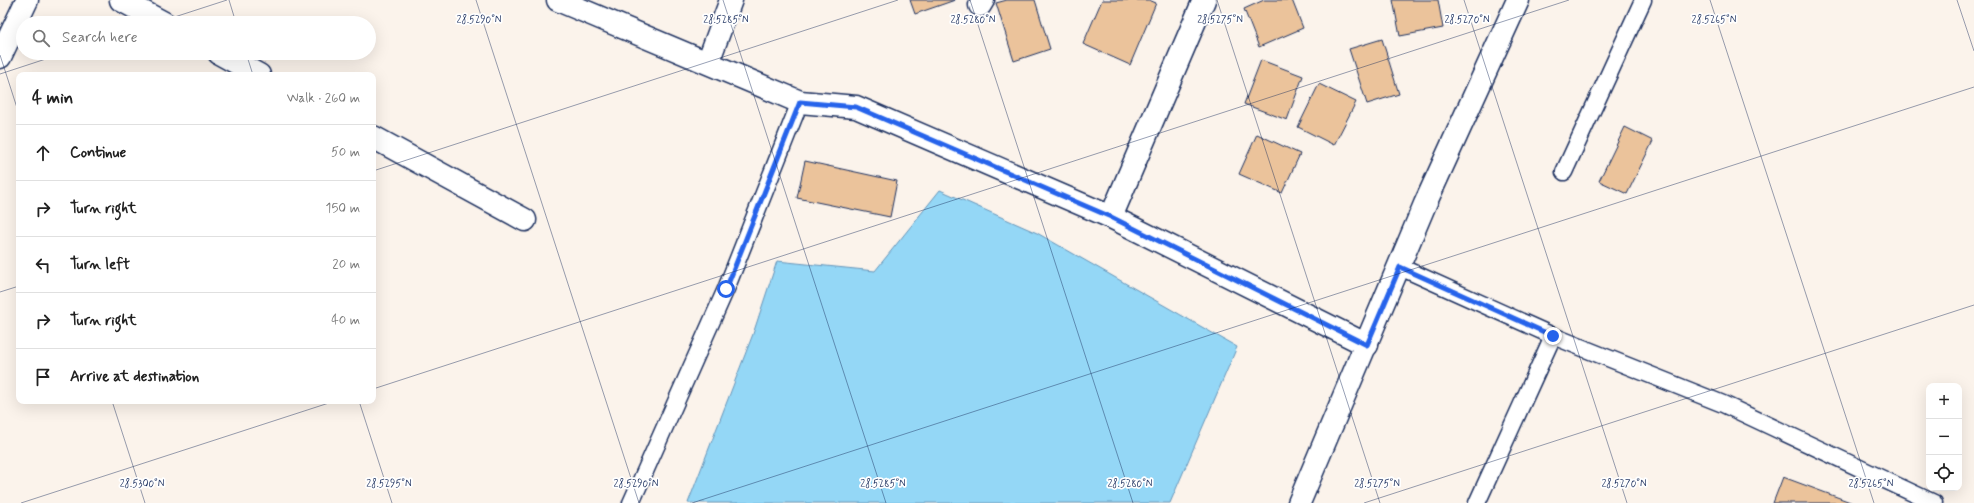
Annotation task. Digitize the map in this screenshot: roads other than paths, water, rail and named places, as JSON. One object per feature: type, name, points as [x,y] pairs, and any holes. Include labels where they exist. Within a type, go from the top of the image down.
[{"type":"street","points":[[19,16],[26,0]]},
{"type":"street","points":[[122,0],[151,16]]},
{"type":"street","points":[[558,0],[800,102],[856,107],[1111,217],[1367,345]]},
{"type":"street","points":[[708,62],[731,0]]},
{"type":"street","points":[[1111,217],[1204,0]]},
{"type":"street","points":[[1299,503],[1400,267],[1425,204],[1518,0]]},
{"type":"street","points":[[0,57],[16,22]]},
{"type":"street","points":[[232,60],[254,72]]},
{"type":"street","points":[[376,139],[525,220]]},
{"type":"lane","points":[[1564,172],[1643,0]]},
{"type":"lane","points":[[631,503],[726,289],[800,102]]},
{"type":"lane","points":[[1400,267],[1553,336],[1723,404],[1934,503]]},
{"type":"lane","points":[[1477,503],[1553,336]]},
{"type":"water","points":[[940,190],[1037,233],[1237,347],[1170,503],[688,503],[753,334],[777,261],[875,271]]}]
